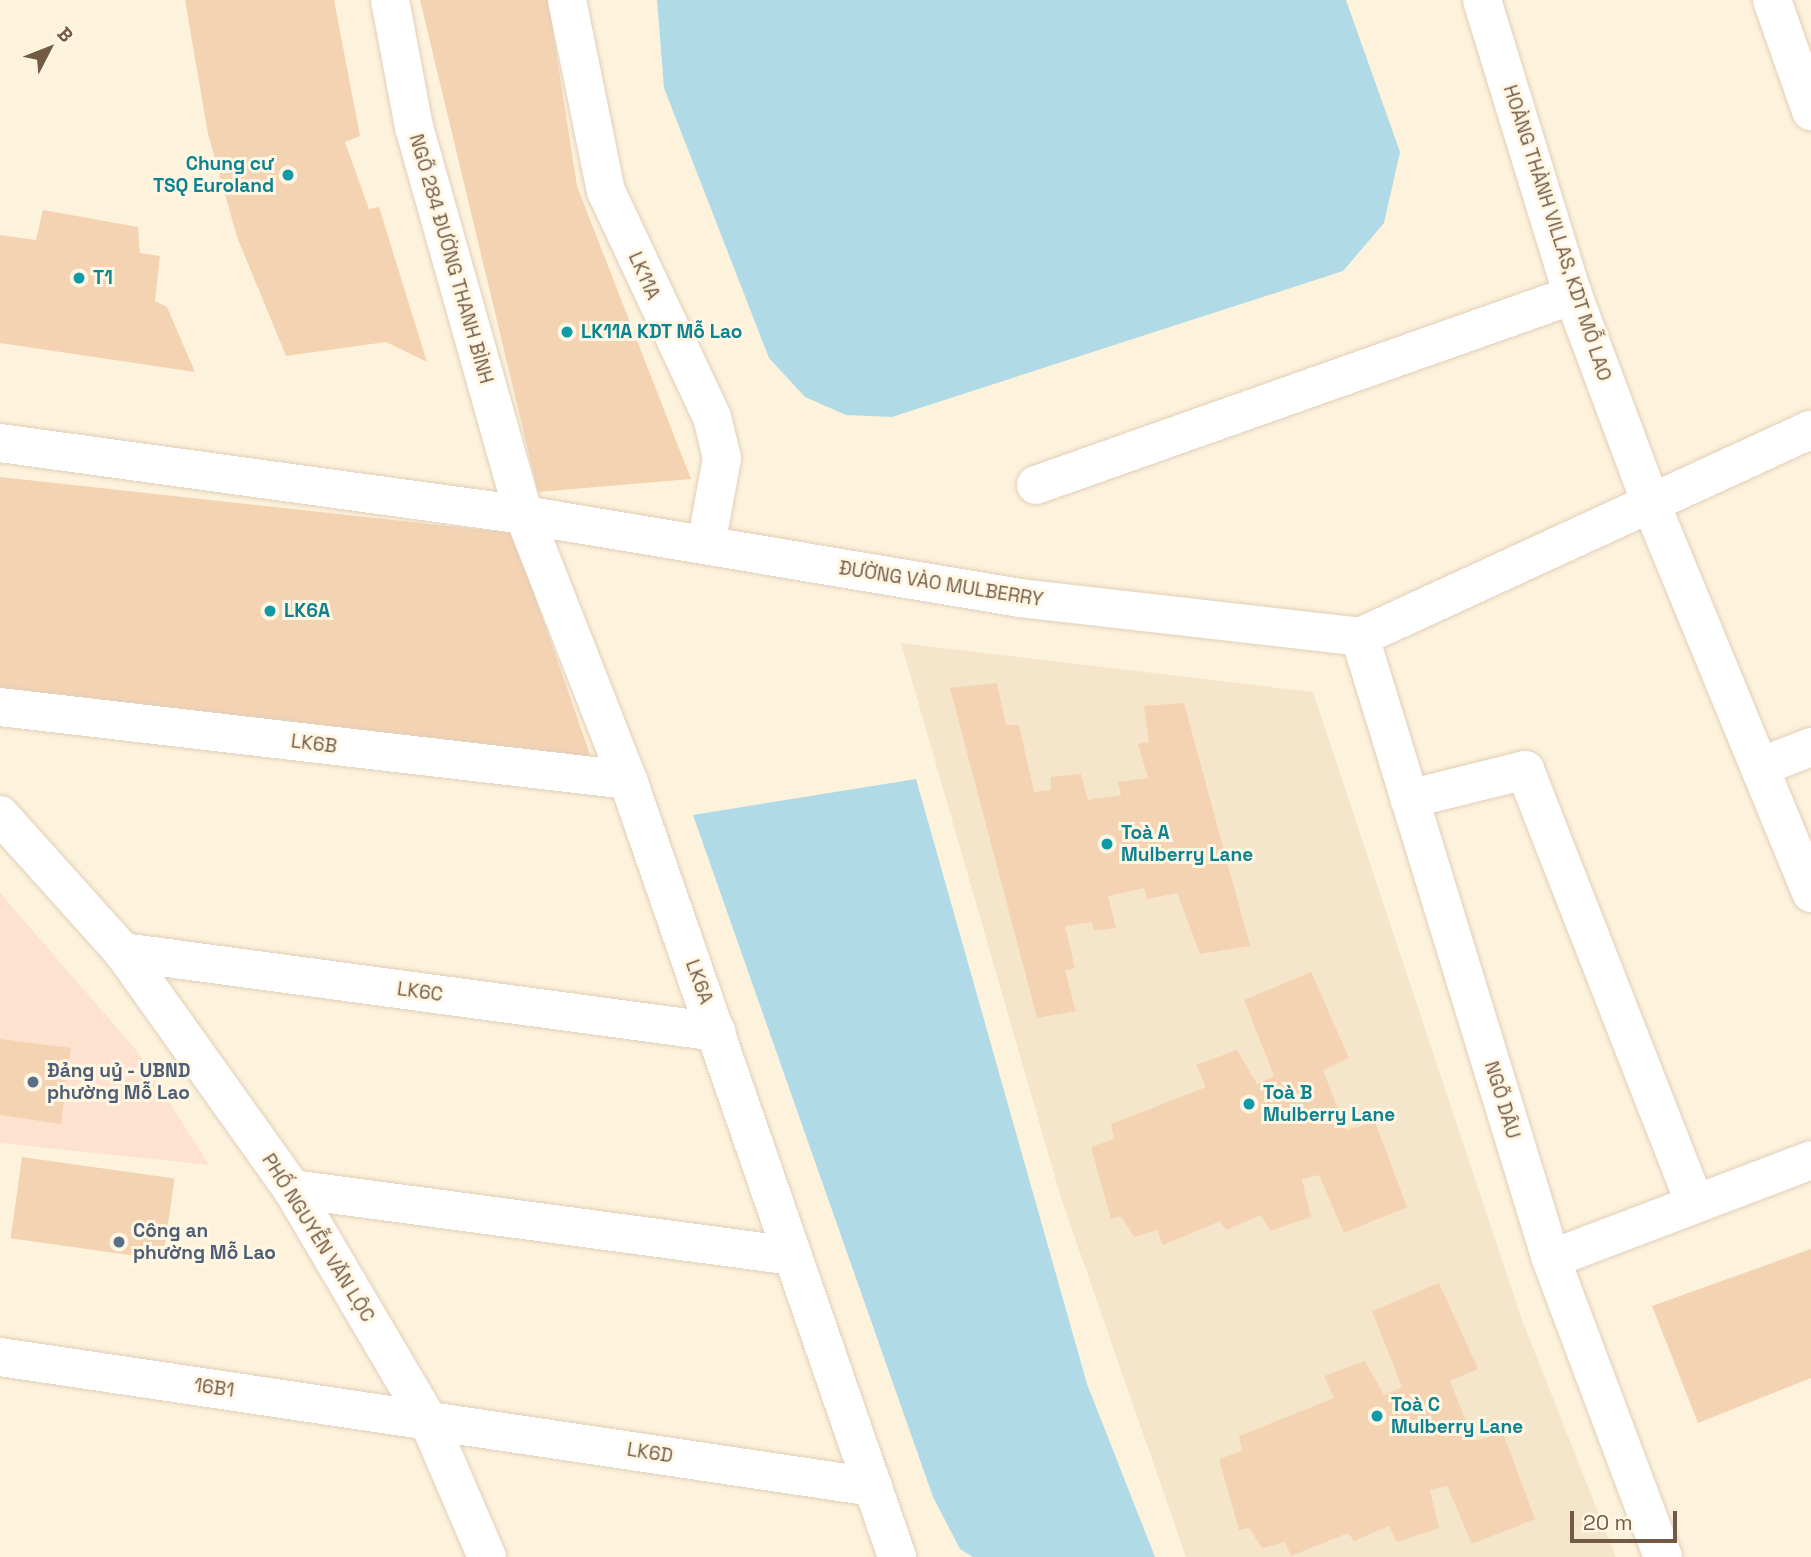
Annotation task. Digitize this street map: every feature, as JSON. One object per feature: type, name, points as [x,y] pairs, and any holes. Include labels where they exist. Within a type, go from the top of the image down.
[{"type":"street","name":"NGÕ 284 ĐƯỜNG THANH BÌNH","points":[[390,0],[414,127],[524,515]]},
{"type":"street","name":"LK11A","points":[[567,0],[606,191],[712,417],[722,458],[706,545]]},
{"type":"street","name":"HOÀNG THÀNH VILLAS, KDT MỖ LAO","points":[[1482,0],[1573,296],[1651,504],[1811,893]]},
{"type":"street","points":[[1772,0],[1811,111]]},
{"type":"street","points":[[1036,485],[1573,296]]},
{"type":"street","points":[[1360,637],[1811,430]]},
{"type":"street","points":[[0,443],[524,515]]},
{"type":"street","name":"ĐƯỜNG VÀO MULBERRY","points":[[524,515],[1020,598],[1360,637]]},
{"type":"street","name":"LK6A","points":[[524,515],[628,780],[897,1557]]},
{"type":"street","name":"NGÕ DÂU","points":[[1360,637],[1551,1259],[1663,1557]]},
{"type":"street","name":"LK6B","points":[[0,707],[628,780]]},
{"type":"street","points":[[1760,767],[1811,747]]},
{"type":"street","points":[[1409,799],[1525,770],[1694,1201]]},
{"type":"street","name":"PHỐ NGUYỄN VĂN LỘC","points":[[0,815],[122,952],[292,1188],[428,1420],[487,1557]]},
{"type":"street","name":"LK6C","points":[[122,952],[717,1032]]},
{"type":"street","points":[[1551,1259],[1694,1201],[1811,1160]]},
{"type":"street","points":[[292,1188],[793,1256]]},
{"type":"street","name":"16B1","points":[[0,1357],[428,1420]]},
{"type":"street","name":"LK6D","points":[[428,1420],[873,1487]]},
{"type":"shaded area","points":[[901,643],[1313,692],[1522,1320],[1616,1557],[1186,1557],[1061,1198]]},
{"type":"shaded area","points":[[0,893],[137,1051],[209,1165],[0,1143]]},
{"type":"water","points":[[657,0],[1346,0],[1400,152],[1384,223],[1343,271],[892,417],[846,415],[805,397],[769,358],[664,88]]},
{"type":"water","points":[[916,779],[1087,1384],[1155,1557],[973,1557],[960,1549],[933,1497],[693,815]]},
{"type":"building","name":"Chung cư TSQ Euroland","points":[[185,0],[334,0],[360,136],[345,142],[369,209],[379,207],[427,362],[386,342],[286,356],[237,237],[208,134]]},
{"type":"building","name":"LK11A KDT Mỗ Lao","points":[[420,0],[548,0],[577,186],[691,479],[538,492]]},
{"type":"building","name":"Chung cư TSQ Euroland","points":[[43,210],[138,227],[140,253],[160,256],[155,301],[167,307],[195,372],[0,343],[0,235],[36,240]]},
{"type":"building","name":"LK6A","points":[[0,477],[513,533],[592,760],[0,690]]},
{"type":"building","name":"Toà A Mulberry Lane","points":[[997,683],[1006,725],[1019,725],[1034,792],[1051,790],[1051,777],[1081,774],[1088,800],[1121,795],[1118,782],[1148,778],[1138,744],[1149,742],[1144,706],[1184,703],[1250,946],[1200,954],[1177,893],[1147,899],[1144,888],[1108,896],[1116,928],[1094,931],[1092,922],[1065,926],[1075,968],[1065,971],[1076,1011],[1037,1018],[950,688]]},
{"type":"building","name":"Toà B Mulberry Lane","points":[[1311,972],[1349,1058],[1323,1070],[1346,1130],[1375,1122],[1407,1207],[1344,1233],[1319,1175],[1302,1179],[1311,1217],[1270,1231],[1261,1215],[1226,1230],[1220,1221],[1163,1245],[1157,1230],[1134,1237],[1121,1216],[1111,1219],[1091,1147],[1114,1139],[1111,1124],[1206,1087],[1196,1065],[1237,1050],[1257,1084],[1274,1076],[1244,1000]]},
{"type":"building","name":"Đảng uỷ - UBND phường Mỗ Lao","points":[[0,1039],[71,1048],[61,1124],[0,1115]]},
{"type":"building","points":[[22,1157],[175,1178],[163,1260],[11,1238]]},
{"type":"building","points":[[1811,1249],[1811,1378],[1698,1423],[1652,1306]]},
{"type":"building","name":"Toà C Mulberry Lane","points":[[1439,1283],[1478,1369],[1450,1381],[1474,1441],[1503,1433],[1535,1519],[1472,1544],[1447,1486],[1430,1490],[1439,1528],[1397,1542],[1389,1526],[1354,1541],[1348,1533],[1291,1556],[1285,1542],[1262,1548],[1249,1528],[1239,1530],[1219,1459],[1242,1451],[1239,1436],[1334,1398],[1324,1376],[1365,1361],[1384,1395],[1402,1387],[1372,1311]]},
{"type":"place","name":"Chung cư TSQ Euroland","points":[[288,175]]},
{"type":"place","name":"T1","points":[[79,278]]},
{"type":"place","name":"LK11A KDT Mỗ Lao","points":[[567,332]]},
{"type":"place","name":"LK6A","points":[[270,611]]},
{"type":"place","name":"Toà A Mulberry Lane","points":[[1107,844]]},
{"type":"place","name":"Đảng uỷ - UBND phường Mỗ Lao","points":[[33,1082]]},
{"type":"place","name":"Toà B Mulberry Lane","points":[[1249,1104]]},
{"type":"place","name":"Công an phường Mỗ Lao","points":[[119,1242]]},
{"type":"place","name":"Toà C Mulberry Lane","points":[[1377,1416]]}]
